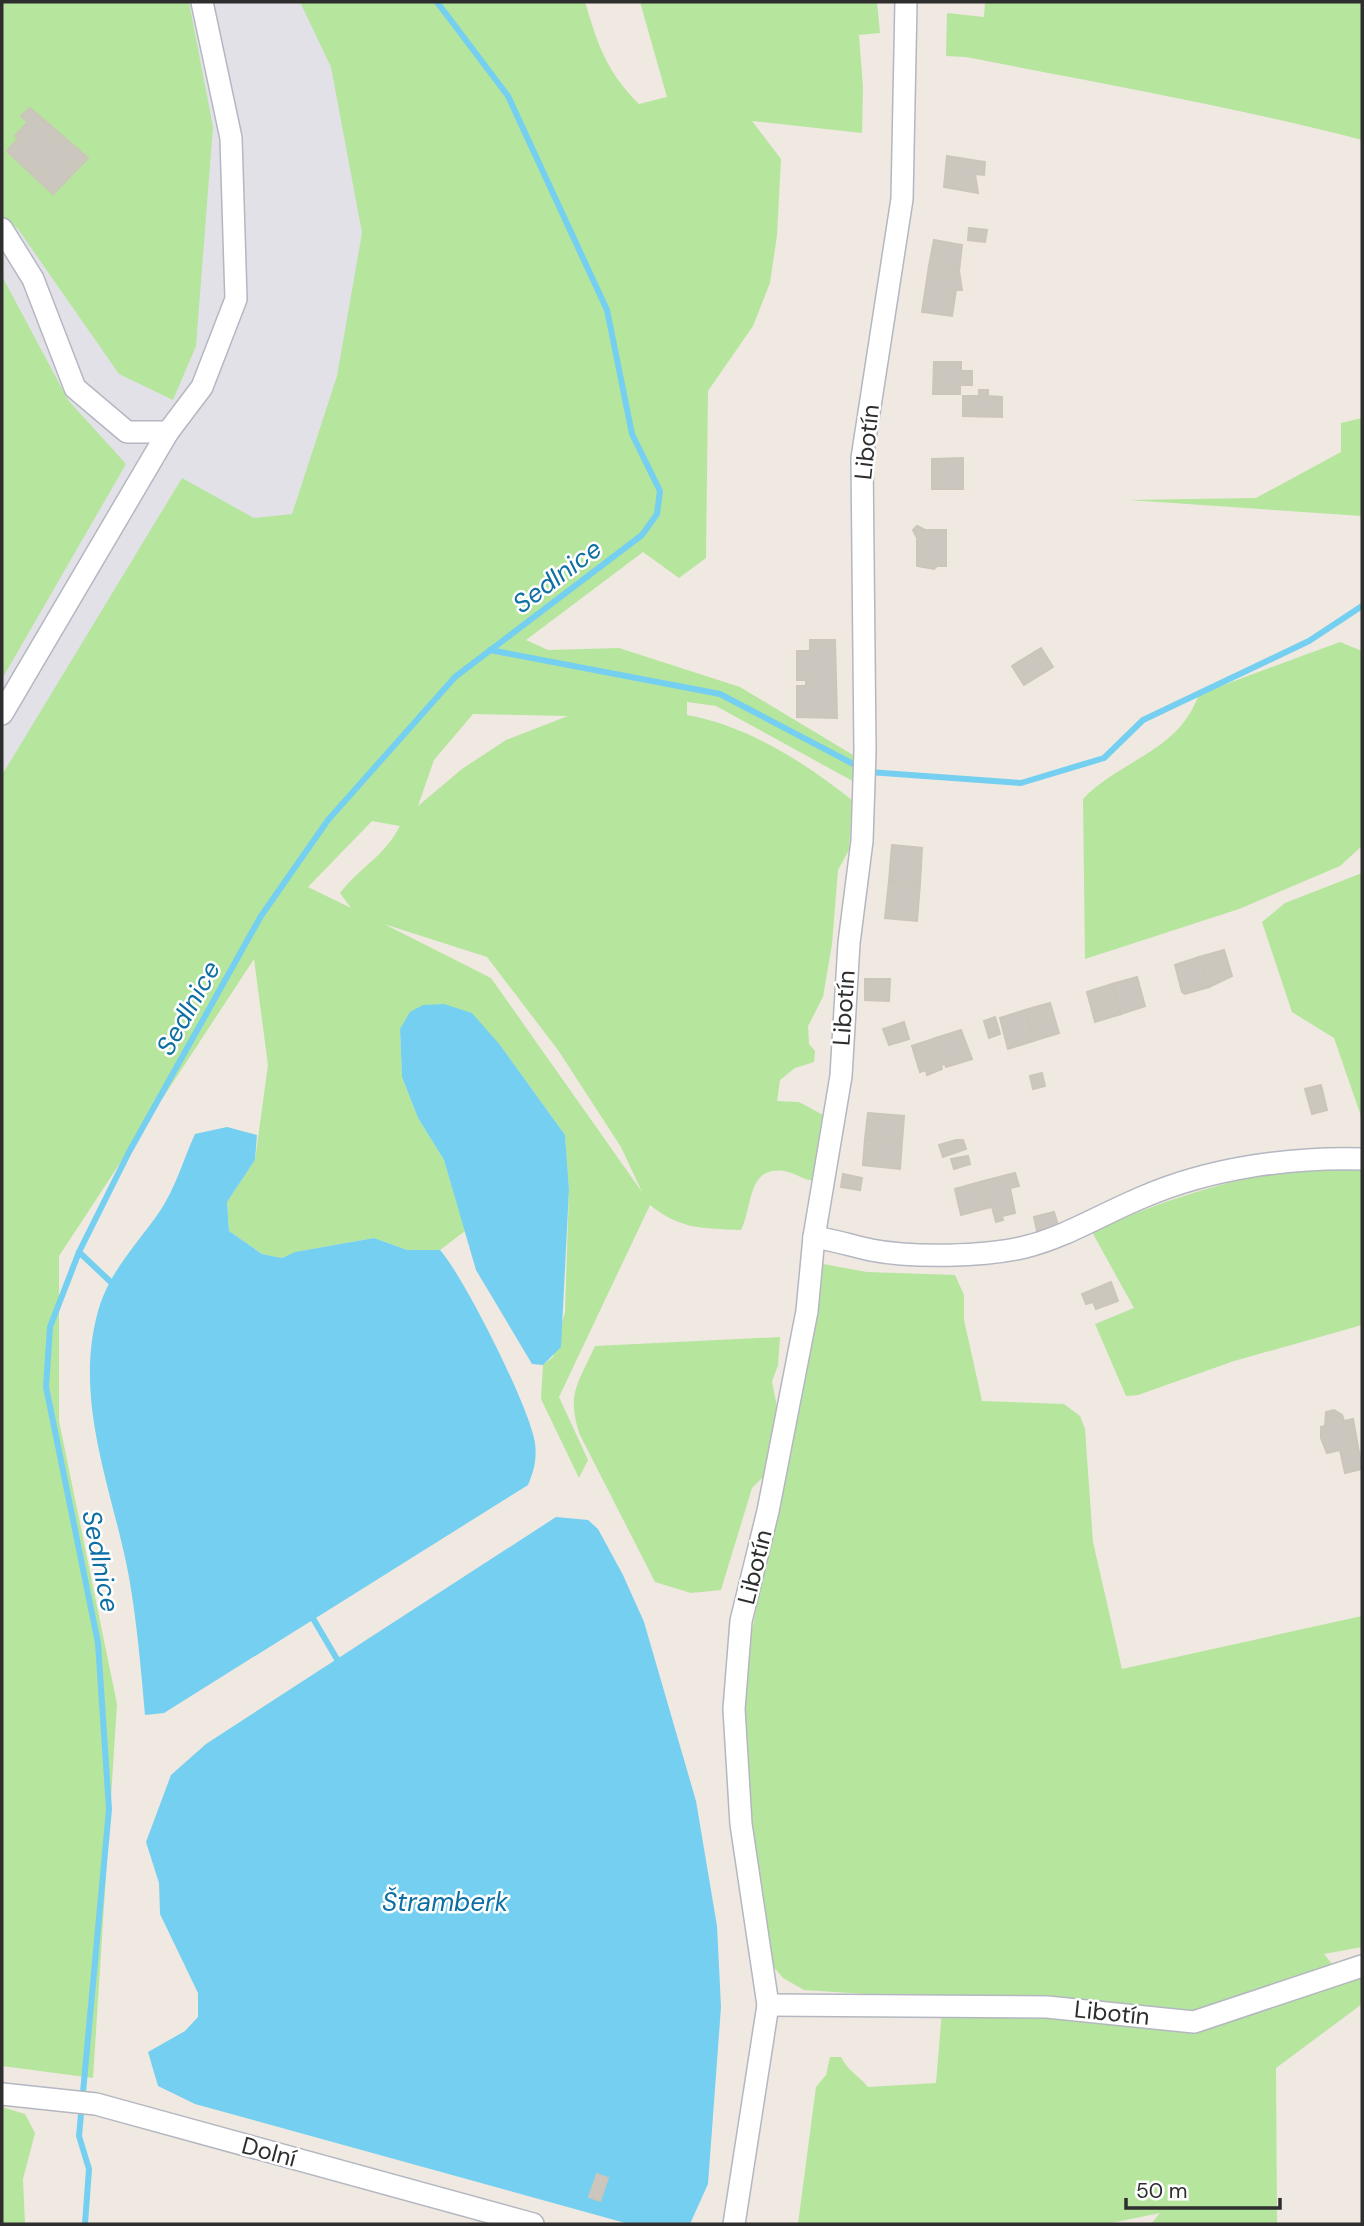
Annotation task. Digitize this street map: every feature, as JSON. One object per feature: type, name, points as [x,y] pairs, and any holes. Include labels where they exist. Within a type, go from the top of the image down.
[{"type":"street","points":[[2,714],[168,432],[202,387],[236,299],[231,138],[202,2]]},
{"type":"street","name":"Libotín","points":[[734,2224],[768,2005],[741,1824],[734,1709],[741,1621],[768,1511],[807,1311],[814,1237],[841,1076],[849,943],[862,841],[865,751],[862,458],[902,199],[906,2]]},
{"type":"street","points":[[2,229],[33,279],[75,388],[127,432],[168,432]]},
{"type":"street","points":[[814,1237],[874,1251],[958,1255],[1023,1248],[1048,1240],[1146,1195],[1205,1178],[1303,1160],[1362,1159]]},
{"type":"street","name":"Libotín","points":[[768,2005],[1047,2007],[1194,2021],[1362,1966]]},
{"type":"street","name":"Dolní","points":[[2,2094],[96,2104],[533,2224]]},
{"type":"shaded area","points":[[2,2],[369,2],[443,439],[2,967]]},
{"type":"green space","points":[[2,2],[189,2],[213,127],[196,346],[173,400],[119,374],[18,229],[2,216]]},
{"type":"green space","points":[[300,2],[585,2],[604,57],[618,80],[639,104],[667,97],[640,2],[877,2],[880,33],[859,35],[863,88],[862,133],[752,121],[781,159],[777,235],[770,283],[753,326],[708,391],[706,558],[679,578],[643,552],[526,640],[548,650],[619,648],[740,687],[858,758],[858,784],[716,706],[687,702],[687,715],[732,728],[774,747],[815,772],[852,800],[849,850],[838,870],[832,944],[823,997],[808,1026],[809,1044],[815,1051],[814,1062],[795,1068],[780,1080],[777,1101],[799,1102],[825,1116],[815,1181],[784,1171],[772,1171],[763,1175],[753,1190],[741,1230],[703,1228],[682,1223],[650,1205],[559,1397],[588,1460],[579,1478],[541,1399],[543,1365],[553,1357],[565,1312],[569,1189],[565,1135],[500,1045],[400,1029],[402,1077],[418,1118],[444,1160],[465,1231],[440,1250],[407,1250],[374,1238],[296,1252],[282,1258],[262,1254],[229,1231],[227,1202],[255,1160],[268,1065],[254,959],[59,1256],[59,1421],[117,1704],[93,2078],[2,2066],[2,775],[182,478],[254,518],[292,514],[337,376],[362,233],[331,67]],"holes":[[[473,714],[568,716],[506,740],[462,769],[418,806],[434,760]],[[372,821],[400,826],[379,854],[340,893],[351,908],[308,887]],[[384,924],[487,957],[558,1050],[621,1147],[642,1192],[491,978]]]},
{"type":"green space","points":[[985,2],[1362,2],[1362,140],[1165,96],[966,57],[946,56],[947,13],[984,17]]},
{"type":"green space","points":[[2,276],[68,400],[126,464],[2,679]]},
{"type":"green space","points":[[1362,418],[1362,516],[1129,500],[1256,498],[1341,452],[1341,423]]},
{"type":"green space","points":[[1340,642],[1362,651],[1362,846],[1340,866],[1239,909],[1085,959],[1083,799],[1098,785],[1164,742],[1190,714],[1199,694]]},
{"type":"green space","points":[[1362,873],[1362,1119],[1334,1038],[1292,1012],[1262,922],[1285,903]]},
{"type":"green space","points":[[1362,1168],[1362,1325],[1234,1361],[1138,1395],[1126,1396],[1095,1324],[1134,1308],[1092,1232],[1165,1203],[1241,1180],[1301,1170]]},
{"type":"green space","points":[[823,1264],[867,1272],[955,1275],[964,1295],[964,1320],[982,1401],[1064,1404],[1080,1416],[1085,1429],[1093,1542],[1122,1669],[1362,1616],[1362,1947],[1324,1954],[1343,1978],[1362,1975],[1362,2004],[1276,2068],[1277,2224],[1151,2224],[1160,2213],[1106,2224],[798,2224],[816,2087],[826,2075],[830,2057],[841,2057],[868,2087],[936,2083],[943,1999],[804,1990],[783,1978],[772,1965],[747,1805],[744,1732],[747,1656]]},
{"type":"green space","points":[[780,1337],[778,1365],[772,1382],[780,1422],[763,1477],[752,1488],[721,1590],[691,1593],[655,1582],[580,1435],[576,1421],[576,1389],[595,1346]]},
{"type":"green space","points":[[2,2107],[25,2114],[35,2133],[23,2179],[25,2224],[2,2224]]},
{"type":"water","points":[[444,1004],[472,1013],[500,1045],[565,1135],[569,1189],[561,1347],[543,1365],[532,1364],[476,1270],[444,1160],[418,1118],[402,1077],[400,1029],[410,1012],[423,1005]]},
{"type":"water","points":[[227,1127],[257,1135],[255,1160],[227,1202],[229,1231],[262,1254],[282,1258],[295,1252],[374,1238],[407,1250],[440,1250],[464,1287],[509,1374],[530,1426],[535,1443],[535,1460],[528,1485],[164,1713],[145,1715],[129,1577],[98,1447],[93,1414],[91,1348],[97,1315],[108,1286],[165,1202],[195,1134]]},
{"type":"water","name":"Štramberk","points":[[556,1517],[588,1520],[598,1529],[623,1575],[644,1622],[696,1801],[717,1926],[721,2007],[708,2184],[690,2224],[629,2224],[195,2104],[158,2086],[148,2052],[185,2031],[198,2017],[198,1993],[160,1914],[159,1883],[146,1842],[171,1775],[206,1744]]},
{"type":"building","points":[[30,108],[88,158],[53,194],[7,151],[19,138],[15,136],[28,122],[21,116]]},
{"type":"building","points":[[947,156],[985,162],[984,175],[975,174],[978,193],[944,187]]},
{"type":"building","points":[[969,228],[987,230],[985,242],[968,240]]},
{"type":"building","points":[[934,240],[962,245],[959,271],[929,266]]},
{"type":"building","points":[[929,266],[959,271],[962,290],[956,290],[952,316],[922,312]]},
{"type":"building","points":[[934,362],[961,362],[961,371],[972,371],[972,385],[960,385],[960,394],[933,394]]},
{"type":"building","points":[[979,390],[988,390],[988,396],[1002,397],[1002,417],[963,416],[963,396],[979,396]]},
{"type":"building","points":[[963,458],[963,489],[932,489],[932,459]]},
{"type":"building","points":[[917,526],[925,530],[946,530],[946,566],[937,566],[934,569],[917,566],[917,538],[913,530]]},
{"type":"building","points":[[810,640],[835,640],[837,718],[797,717],[797,686],[806,686],[806,680],[797,680],[797,651],[810,651]]},
{"type":"building","points":[[1041,648],[1053,667],[1024,685],[1012,666]]},
{"type":"building","points":[[892,845],[922,848],[920,884],[889,881]]},
{"type":"building","points":[[889,881],[920,884],[917,921],[885,918]]},
{"type":"building","points":[[1224,950],[1232,976],[1209,987],[1199,957]]},
{"type":"building","points":[[1199,957],[1209,987],[1185,994],[1182,992],[1175,965]]},
{"type":"building","points":[[1137,977],[1145,1006],[1121,1014],[1112,984]]},
{"type":"building","points":[[865,979],[890,979],[889,1001],[865,1000]]},
{"type":"building","points":[[1112,984],[1121,1014],[1095,1022],[1087,992]]},
{"type":"building","points":[[1050,1003],[1059,1033],[1033,1041],[1025,1010]]},
{"type":"building","points":[[1025,1010],[1033,1041],[1008,1049],[1000,1018]]},
{"type":"building","points":[[995,1017],[1000,1034],[989,1038],[984,1021]]},
{"type":"building","points":[[904,1022],[909,1039],[889,1045],[883,1029]]},
{"type":"building","points":[[961,1030],[972,1059],[946,1067],[936,1038]]},
{"type":"building","points":[[936,1038],[945,1064],[941,1065],[942,1069],[927,1075],[926,1070],[920,1072],[912,1046]]},
{"type":"building","points":[[1042,1073],[1045,1086],[1033,1089],[1030,1076]]},
{"type":"building","points":[[1321,1085],[1327,1110],[1312,1114],[1305,1089]]},
{"type":"building","points":[[868,1113],[904,1116],[902,1142],[865,1139]]},
{"type":"building","points":[[865,1139],[902,1142],[900,1169],[863,1165]]},
{"type":"building","points":[[963,1140],[966,1149],[943,1157],[939,1145]]},
{"type":"building","points":[[968,1156],[970,1164],[954,1169],[951,1159]]},
{"type":"building","points":[[1015,1173],[1019,1186],[1010,1188],[1015,1213],[1002,1216],[1003,1220],[996,1222],[992,1207],[987,1208],[980,1182]]},
{"type":"building","points":[[843,1174],[862,1178],[860,1190],[841,1187]]},
{"type":"building","points":[[980,1182],[987,1208],[961,1215],[955,1189]]},
{"type":"building","points":[[1054,1212],[1058,1225],[1037,1231],[1034,1217]]},
{"type":"building","points":[[1111,1282],[1118,1301],[1096,1309],[1093,1302],[1086,1304],[1082,1294]]},
{"type":"building","points":[[1334,1410],[1342,1415],[1344,1421],[1353,1419],[1362,1469],[1345,1473],[1340,1450],[1327,1453],[1321,1438],[1321,1427],[1325,1426],[1326,1412]]},
{"type":"building","points":[[597,2174],[608,2178],[600,2201],[589,2197]]},
{"type":"waterway","name":"Sedlnice","points":[[85,2224],[89,2169],[79,2136],[109,1809],[98,1643],[46,1387],[50,1327],[79,1252],[129,1152],[261,916],[328,820],[455,677],[642,535],[657,514],[660,491],[632,434],[607,310],[508,96],[437,2]]},
{"type":"waterway","points":[[869,772],[1021,783],[1104,758],[1143,720],[1309,641],[1362,606]]},
{"type":"waterway","points":[[490,650],[720,694],[859,767]]},
{"type":"waterway","points":[[79,1252],[116,1287]]},
{"type":"waterway","points":[[311,1615],[341,1666]]}]
